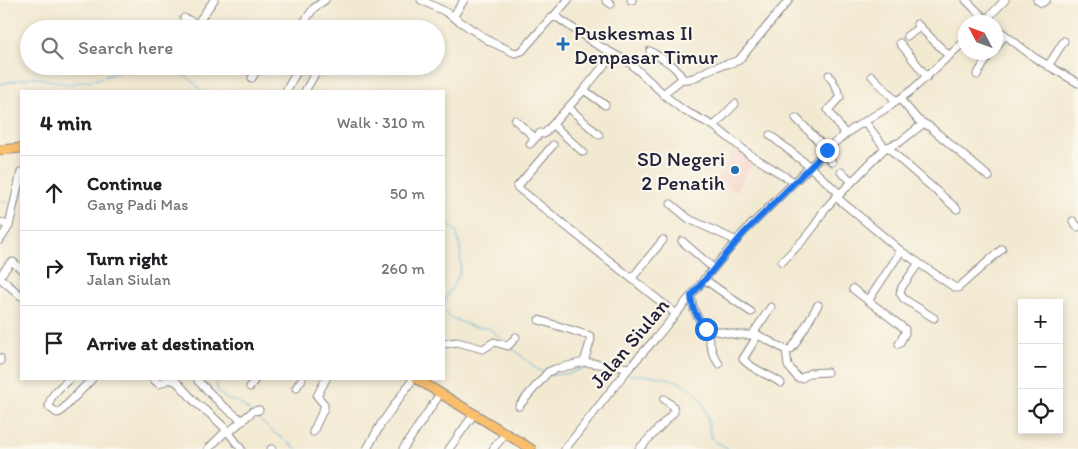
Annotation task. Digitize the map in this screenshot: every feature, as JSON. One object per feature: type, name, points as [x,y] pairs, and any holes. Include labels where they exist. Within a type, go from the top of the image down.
[{"type":"main road","points":[[0,150],[20,148]]},
{"type":"main road","points":[[419,380],[531,449]]},
{"type":"street","points":[[200,20],[214,0]]},
{"type":"street","points":[[305,20],[314,8],[325,0]]},
{"type":"street","points":[[421,0],[453,17],[491,42],[516,54],[522,51],[568,0]]},
{"type":"street","points":[[453,17],[464,0]]},
{"type":"street","points":[[663,94],[682,80],[689,80],[716,66],[739,60],[788,0]]},
{"type":"street","points":[[966,0],[980,15]]},
{"type":"street","points":[[992,15],[1005,0]]},
{"type":"street","points":[[1037,0],[1042,3],[1046,0]]},
{"type":"street","points":[[553,17],[558,18],[635,67],[683,110],[714,126],[749,154],[794,182]]},
{"type":"street","points":[[184,18],[188,20]]},
{"type":"street","points":[[907,36],[919,26],[950,56]]},
{"type":"street","points":[[1005,36],[1048,66],[1078,83]]},
{"type":"street","points":[[1048,66],[1064,41]]},
{"type":"street","points":[[900,43],[927,77]]},
{"type":"street","name":"Jalan Siulan","points":[[565,449],[626,371],[678,312],[713,268],[794,182],[825,151],[846,134],[898,100],[927,77],[958,48]]},
{"type":"street","points":[[650,51],[676,70],[682,80]]},
{"type":"street","points":[[515,120],[533,141],[540,133],[544,134],[569,108],[614,54]]},
{"type":"street","points":[[977,75],[986,60]]},
{"type":"street","points":[[287,90],[295,75]]},
{"type":"street","points":[[306,90],[314,75]]},
{"type":"street","points":[[829,75],[840,98],[828,110],[846,134]]},
{"type":"street","points":[[872,76],[912,115],[930,127],[989,177]]},
{"type":"street","points":[[584,90],[605,105]]},
{"type":"street","points":[[714,126],[734,104]]},
{"type":"street","points":[[569,108],[599,135]]},
{"type":"street","points":[[796,118],[825,151],[832,162]]},
{"type":"street","points":[[865,122],[909,168],[957,209]]},
{"type":"street","points":[[782,262],[805,238],[824,210],[852,181],[887,147],[900,142],[924,124]]},
{"type":"street","points":[[553,125],[583,152]]},
{"type":"street","points":[[770,135],[810,167],[838,195],[901,251],[954,287],[958,288],[1002,249]]},
{"type":"street","points":[[553,145],[517,187],[678,312]]},
{"type":"street","points":[[841,172],[852,181]]},
{"type":"street","points":[[0,240],[9,226],[20,176]]},
{"type":"street","points":[[671,204],[688,218],[737,241]]},
{"type":"street","points":[[0,222],[9,226]]},
{"type":"street","points":[[632,278],[664,240]]},
{"type":"street","points":[[682,241],[713,268]]},
{"type":"street","points":[[868,301],[901,251]]},
{"type":"street","points":[[20,268],[13,262],[10,263],[0,277],[20,295]]},
{"type":"street","points":[[918,264],[900,293],[904,299],[934,318]]},
{"type":"street","points":[[704,279],[751,312]]},
{"type":"street","points":[[853,289],[905,329],[899,344]]},
{"type":"street","points":[[689,298],[695,313],[706,329],[719,364]]},
{"type":"street","points":[[706,329],[738,335],[755,335],[786,350],[790,350],[818,305]]},
{"type":"street","points":[[771,307],[743,359],[760,372],[773,377],[781,383]]},
{"type":"street","points":[[539,320],[590,336],[591,339],[584,362]]},
{"type":"street","points":[[445,344],[457,342],[483,350],[494,342],[508,346],[516,337]]},
{"type":"street","points":[[786,350],[788,366],[798,378],[816,372],[826,372]]},
{"type":"street","points":[[519,406],[543,377],[555,369],[584,362],[626,371]]},
{"type":"street","points":[[68,380],[53,395],[49,403],[49,407],[57,413],[91,380]]},
{"type":"street","points":[[154,380],[160,384],[167,380]]},
{"type":"street","points":[[172,380],[177,382],[197,404],[210,414],[242,449]]},
{"type":"street","points":[[250,387],[254,380]]},
{"type":"street","points":[[296,388],[301,380]]},
{"type":"street","points":[[313,432],[324,408],[324,404],[317,396],[325,380]]},
{"type":"street","points":[[366,449],[412,380]]},
{"type":"street","points":[[198,381],[222,405],[243,421]]},
{"type":"street","points":[[403,449],[440,394]]},
{"type":"street","points":[[639,449],[674,412],[673,406],[664,398]]},
{"type":"street","points":[[208,449],[253,412]]},
{"type":"street","points":[[449,449],[474,414]]},
{"type":"street","points":[[493,449],[506,433]]},
{"type":"shaded area","name":"SD Negeri 2 Penatih","points":[[735,148],[753,161],[736,191],[717,179]]},
{"type":"waterway","points":[[0,84],[33,77],[67,84],[98,79],[110,75]]},
{"type":"waterway","points":[[183,75],[201,90]]},
{"type":"waterway","points":[[0,200],[11,203]]},
{"type":"waterway","points":[[445,222],[456,232],[461,260],[459,275],[445,301]]},
{"type":"waterway","points":[[445,311],[450,318],[474,327],[489,328],[505,342]]},
{"type":"waterway","points":[[512,348],[544,373]]},
{"type":"waterway","points":[[550,375],[565,374],[590,367],[620,373]]},
{"type":"waterway","points":[[629,375],[664,377],[675,380],[694,391],[701,400],[706,412],[712,439],[728,449]]},
{"type":"waterway","points":[[214,380],[218,392],[228,400],[238,402],[250,411]]},
{"type":"waterway","points":[[253,413],[270,430],[297,449]]},
{"type":"place","name":"Puskesmas II Denpasar Timur","points":[[563,44]]},
{"type":"place","name":"SD Negeri 2 Penatih","points":[[735,170]]},
{"type":"route","points":[[706,329],[692,307],[691,296],[744,233],[827,150]]}]
